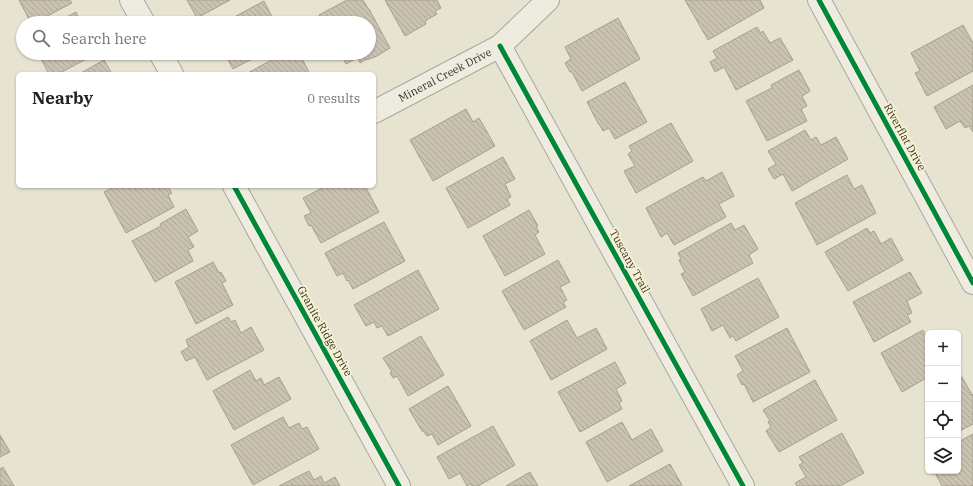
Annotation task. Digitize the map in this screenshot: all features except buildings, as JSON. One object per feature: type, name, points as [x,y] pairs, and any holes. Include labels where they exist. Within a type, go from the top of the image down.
[{"type":"street","points":[[131,0],[140,16]]},
{"type":"street","name":"Mineral Creek Drive","points":[[376,111],[500,46],[548,0]]},
{"type":"street","name":"Riverflat Drive","points":[[819,0],[973,283]]},
{"type":"street","name":"Tuscany Trail","points":[[500,46],[742,486]]},
{"type":"street","points":[[164,60],[171,72]]},
{"type":"street","name":"Granite Ridge Drive","points":[[235,188],[399,486]]},
{"type":"cycle path","points":[[819,0],[973,283]]},
{"type":"cycle path","points":[[500,46],[743,486]]},
{"type":"cycle path","points":[[235,188],[399,486]]}]
